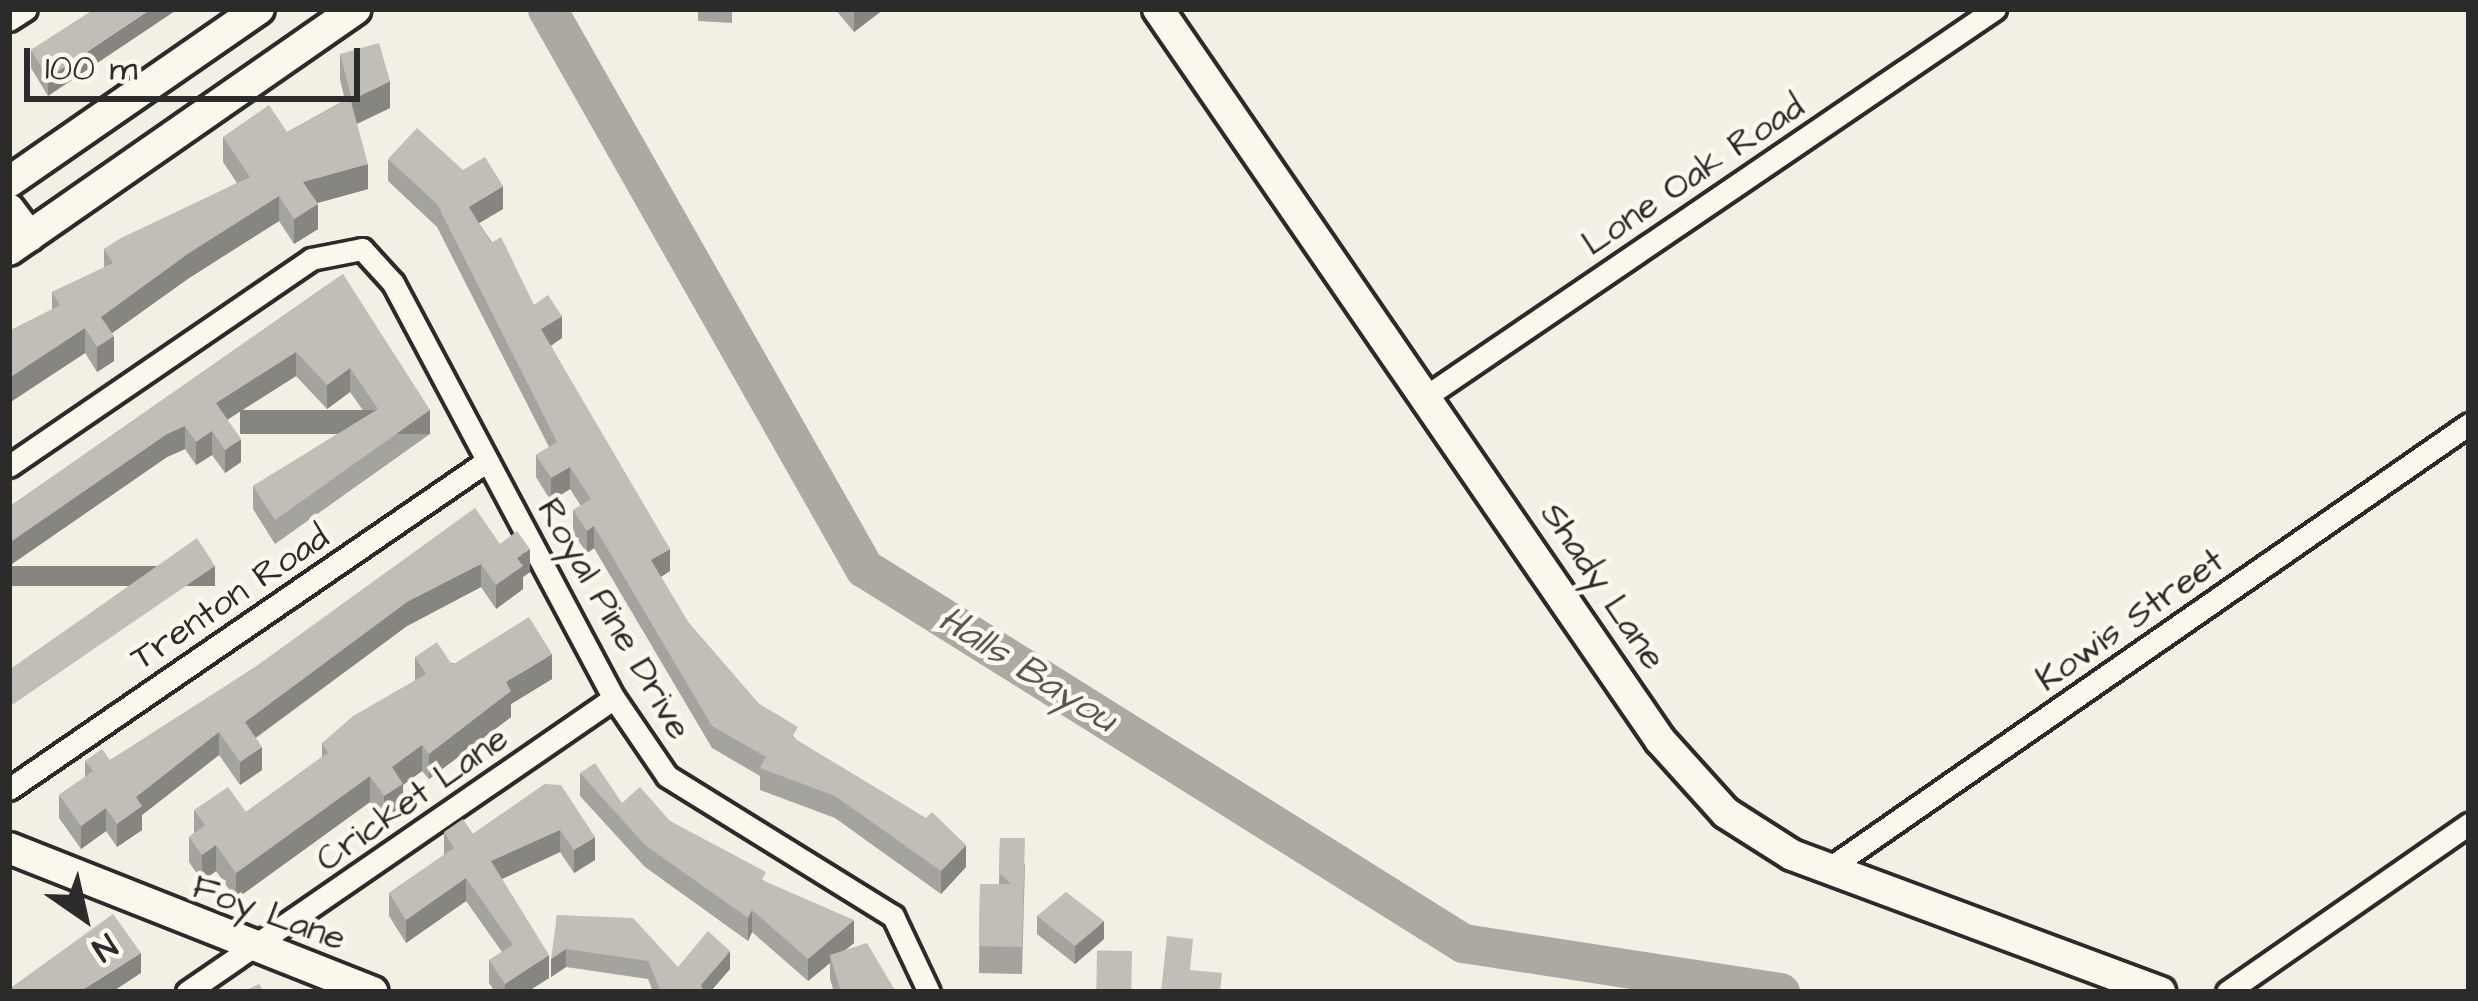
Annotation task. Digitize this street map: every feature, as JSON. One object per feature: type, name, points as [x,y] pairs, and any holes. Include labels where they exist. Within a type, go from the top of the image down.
[{"type":"street","points":[[9,20],[26,9]]},
{"type":"street","points":[[9,182],[259,9]]},
{"type":"street","points":[[9,209],[19,243],[356,9]]},
{"type":"street","name":"Lone Oak Road","points":[[1428,395],[1995,9]]},
{"type":"street","name":"Shady Lane","points":[[1172,14],[1660,740],[1726,813],[1828,869],[2160,992]]},
{"type":"street","name":"Royal Pine Drive","points":[[9,466],[299,267],[337,248],[380,262],[614,698],[704,808],[893,916],[929,992]]},
{"type":"street","name":"Kowis Street","points":[[1828,869],[2469,424]]},
{"type":"street","name":"Trenton Road","points":[[9,789],[488,461]]},
{"type":"street","name":"Cricket Lane","points":[[188,992],[614,698]]},
{"type":"street","points":[[2227,992],[2469,824]]},
{"type":"street","name":"Foy Lane","points":[[9,848],[253,950],[373,992]]},
{"type":"building","points":[[95,9],[151,9],[48,78],[31,50]]},
{"type":"building","points":[[379,43],[390,81],[352,100],[340,54]]},
{"type":"building","points":[[350,98],[368,164],[303,182],[318,204],[294,219],[279,196],[189,253],[101,317],[114,336],[97,347],[85,328],[9,378],[9,331],[60,305],[52,292],[113,263],[104,249],[121,238],[250,177],[223,137],[269,105],[287,132]]},
{"type":"building","points":[[417,128],[463,170],[485,157],[503,186],[469,207],[491,243],[501,237],[534,305],[548,295],[562,316],[541,329],[670,549],[651,560],[688,622],[758,703],[798,727],[792,737],[926,818],[932,812],[966,845],[941,871],[835,796],[760,768],[766,757],[712,726],[594,526],[587,531],[573,510],[591,499],[570,467],[551,478],[536,455],[557,442],[437,204],[388,159]]},
{"type":"building","points":[[343,274],[430,410],[275,520],[253,486],[378,409],[350,368],[327,385],[296,352],[216,403],[241,439],[225,450],[212,431],[196,442],[185,426],[9,543],[9,507]]},
{"type":"building","points":[[475,508],[500,544],[517,531],[530,549],[517,558],[523,566],[496,585],[481,564],[407,602],[245,722],[262,747],[240,762],[219,732],[136,797],[142,806],[117,824],[106,808],[81,826],[59,795],[93,771],[85,761],[102,749],[110,760],[255,667]]},
{"type":"building","points":[[197,538],[215,566],[9,707],[9,670]]},
{"type":"building","points":[[529,617],[552,654],[506,682],[511,691],[429,754],[422,745],[392,767],[403,784],[384,796],[370,776],[236,873],[216,845],[202,855],[189,837],[205,825],[194,810],[228,787],[246,812],[328,753],[322,743],[353,716],[426,674],[415,657],[437,642],[452,665]]},
{"type":"building","points":[[595,763],[622,803],[640,787],[670,821],[766,872],[762,880],[854,920],[808,959],[752,910],[748,918],[645,845],[580,773]]},
{"type":"building","points":[[545,784],[561,785],[595,837],[574,850],[560,830],[491,861],[549,955],[505,984],[489,960],[513,945],[466,878],[406,920],[389,893],[454,848],[444,832],[463,819],[473,834]]},
{"type":"building","points":[[1000,838],[1025,838],[1022,947],[979,946],[980,884],[1011,884],[999,873]]},
{"type":"building","points":[[1066,892],[1104,921],[1075,946],[1037,916]]},
{"type":"building","points":[[113,914],[141,953],[79,992],[9,992],[9,989]]},
{"type":"building","points":[[557,915],[633,918],[678,967],[708,931],[730,951],[701,985],[704,992],[661,992],[648,961],[566,949],[551,959]]},
{"type":"building","points":[[1167,936],[1193,939],[1190,970],[1222,973],[1220,992],[1161,992]]},
{"type":"building","points":[[867,943],[896,992],[841,992],[830,955]]},
{"type":"building","points":[[1097,950],[1132,951],[1131,992],[1096,991]]},
{"type":"waterway","name":"Halls Bayou","points":[[547,9],[864,568],[1463,943],[1780,992]]}]
